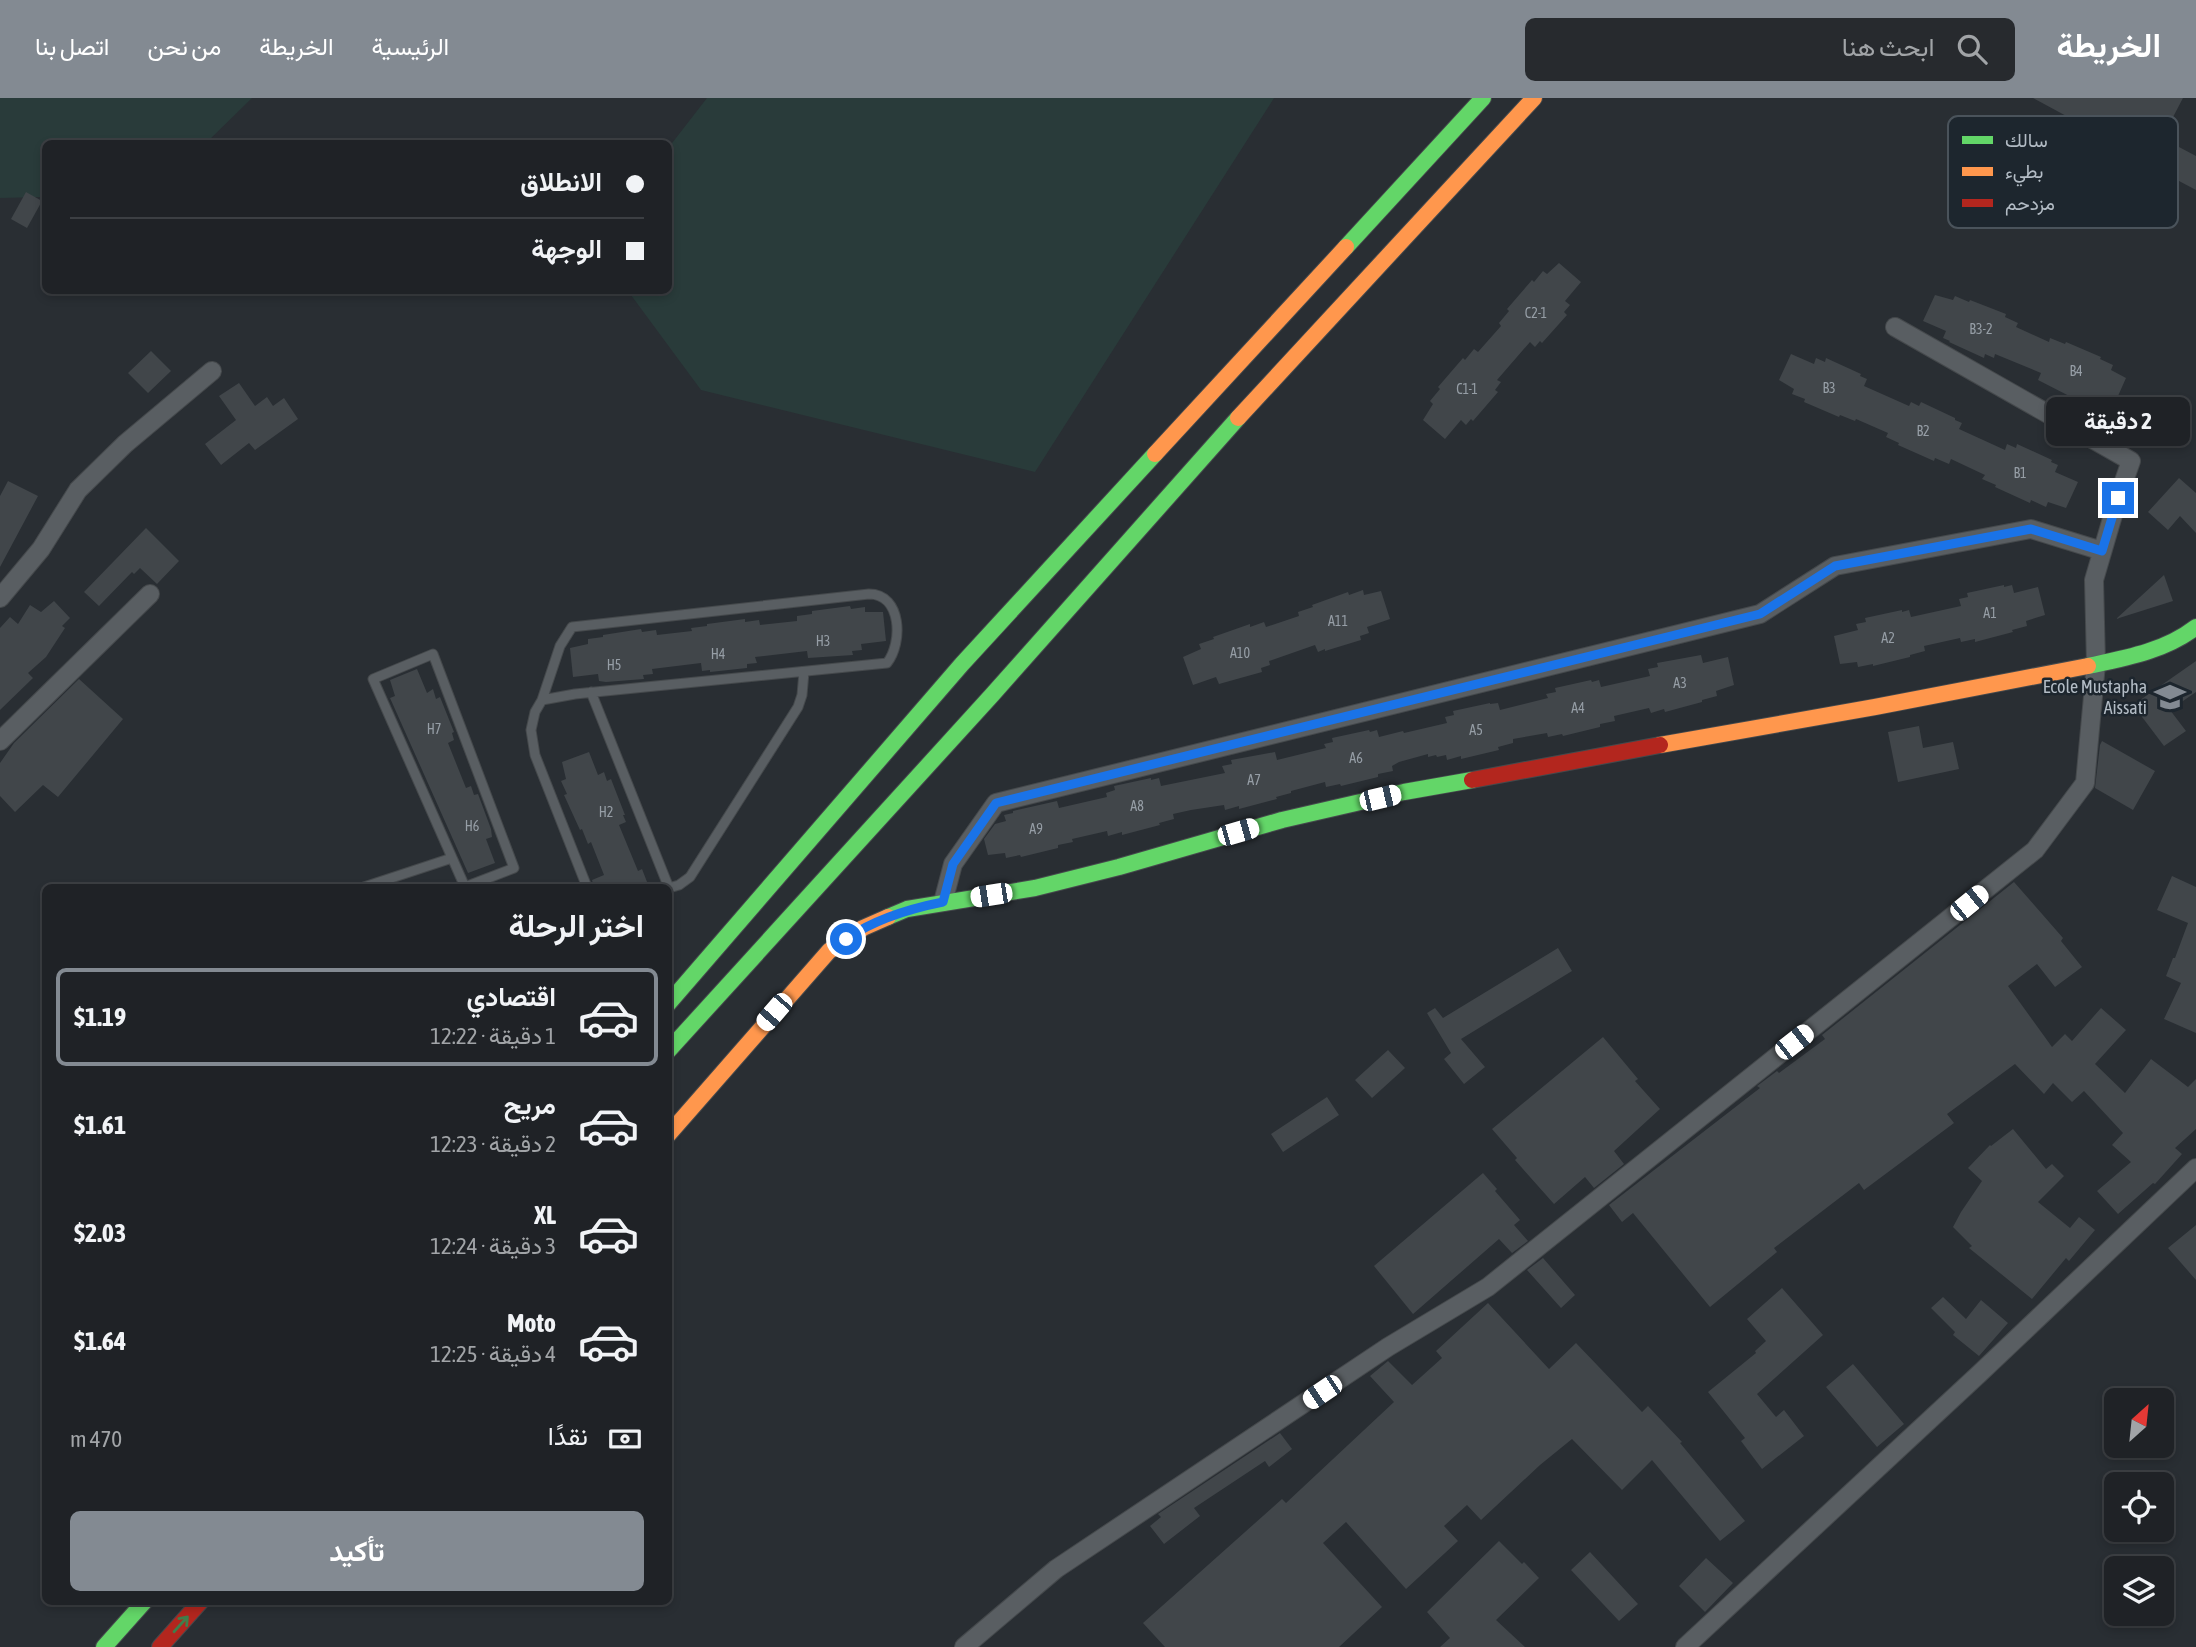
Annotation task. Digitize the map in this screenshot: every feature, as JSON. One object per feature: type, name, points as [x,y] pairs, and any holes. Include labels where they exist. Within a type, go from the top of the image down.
[{"type":"main road","points":[[672,999],[962,664],[1483,98]]},
{"type":"main road","points":[[672,1047],[992,695],[1260,393],[1534,98]]},
{"type":"main road","points":[[672,1130],[829,951],[863,928],[907,909],[1035,888],[1282,820],[1404,792],[2129,658],[2179,640],[2196,627]]},
{"type":"main road","points":[[104,1647],[141,1605]]},
{"type":"main road","points":[[160,1647],[197,1605]]},
{"type":"street","points":[[964,1647],[1056,1569],[1388,1348],[1488,1287],[2035,850],[2085,783],[2096,664],[2094,580],[2131,461],[1895,327]]},
{"type":"street","points":[[0,598],[41,549],[78,490],[125,444],[212,370]]},
{"type":"street","points":[[943,902],[953,864],[996,803],[1760,614],[1835,566],[2031,529],[2102,551]]},
{"type":"street","points":[[0,741],[150,594]]},
{"type":"street","points":[[1685,1647],[2196,1168]]},
{"type":"lane","points":[[542,700],[591,692],[887,663],[897,645],[895,611],[887,599],[878,594],[869,594],[572,627],[560,646],[531,730],[535,755],[586,884]]},
{"type":"lane","points":[[464,884],[373,679],[433,654],[514,868],[473,884]]},
{"type":"lane","points":[[672,887],[690,877],[798,706],[804,672]]},
{"type":"lane","points":[[591,692],[668,884]]},
{"type":"lane","points":[[372,884],[452,858]]},
{"type":"shaded area","points":[[0,98],[252,98],[209,140],[42,140],[42,200],[41,197],[0,198]]},
{"type":"shaded area","points":[[707,98],[1274,98],[1035,472],[701,390],[630,294],[672,294],[672,143]]},
{"type":"building","points":[[2033,98],[2183,98],[2174,116],[2066,116]]},
{"type":"building","points":[[2178,146],[2196,156],[2196,190],[2178,180]]},
{"type":"building","points":[[26,192],[42,201],[27,228],[11,219]]},
{"type":"building","points":[[1559,263],[1581,282],[1565,301],[1570,305],[1564,312],[1567,315],[1542,343],[1540,341],[1535,347],[1530,342],[1497,380],[1501,382],[1495,390],[1498,392],[1473,421],[1471,419],[1466,425],[1461,420],[1445,439],[1423,420],[1433,404],[1430,401],[1440,389],[1438,387],[1463,358],[1465,360],[1474,349],[1478,352],[1501,326],[1499,323],[1509,311],[1507,309],[1532,280],[1534,282],[1543,271],[1547,274]]},
{"type":"building","points":[[1935,295],[1953,300],[1955,296],[1969,302],[1970,300],[2006,314],[2005,317],[2018,323],[2016,327],[2049,342],[2050,338],[2065,344],[2066,342],[2101,357],[2100,359],[2113,365],[2111,370],[2126,378],[2114,405],[2091,395],[2089,401],[2080,397],[2079,401],[2038,380],[2041,373],[1995,354],[1994,358],[1985,354],[1984,358],[1949,342],[1943,338],[1946,331],[1923,321]]},
{"type":"building","points":[[151,351],[171,371],[148,393],[128,373]]},
{"type":"building","points":[[1791,354],[1814,364],[1816,358],[1825,362],[1826,358],[1861,374],[1860,376],[1867,379],[1864,386],[1909,406],[1911,402],[1919,406],[1921,402],[1955,418],[1962,423],[1959,429],[2005,450],[2007,444],[2016,448],[2017,444],[2052,460],[2051,462],[2058,465],[2055,472],[2078,482],[2066,508],[2048,502],[2046,507],[2031,500],[2030,503],[1995,487],[1996,485],[1982,479],[1985,475],[1951,459],[1949,464],[1935,458],[1934,461],[1898,445],[1899,443],[1886,437],[1888,433],[1804,402],[1805,399],[1792,394],[1794,389],[1779,380]]},
{"type":"building","points":[[239,383],[255,406],[267,397],[273,406],[284,398],[298,419],[255,450],[249,443],[221,465],[205,444],[236,420],[219,396]]},
{"type":"building","points":[[2179,478],[2196,493],[2196,533],[2180,516],[2168,530],[2148,512]]},
{"type":"building","points":[[8,481],[38,496],[0,567],[0,496]]},
{"type":"building","points":[[146,528],[179,561],[157,584],[140,568],[134,574],[132,572],[99,606],[84,592]]},
{"type":"building","points":[[2164,575],[2173,601],[2116,619]]},
{"type":"building","points":[[2012,585],[2014,593],[2038,587],[2045,615],[2026,621],[2027,626],[2012,630],[2013,632],[1975,642],[1975,639],[1961,642],[1960,638],[1924,646],[1925,651],[1910,657],[1873,666],[1858,667],[1857,662],[1840,664],[1834,636],[1858,630],[1856,624],[1866,622],[1865,618],[1902,610],[1909,610],[1911,617],[1961,606],[1959,599],[1968,597],[1967,593]]},
{"type":"building","points":[[1363,590],[1364,595],[1381,591],[1390,619],[1367,627],[1369,633],[1360,636],[1361,640],[1318,652],[1315,645],[1269,661],[1270,665],[1261,668],[1262,672],[1219,684],[1216,677],[1193,685],[1183,657],[1201,649],[1199,644],[1250,624],[1250,627],[1264,622],[1266,627],[1299,616],[1298,612],[1313,607],[1312,605],[1348,592],[1349,595]]},
{"type":"building","points":[[54,601],[70,618],[62,626],[65,628],[46,657],[28,673],[33,678],[0,710],[0,628],[10,617],[18,624],[30,605],[41,612]]},
{"type":"building","points":[[850,606],[851,609],[865,607],[865,612],[883,612],[886,641],[861,644],[862,650],[852,651],[853,655],[808,658],[807,651],[755,657],[757,663],[747,664],[747,668],[710,672],[702,671],[701,663],[652,669],[653,674],[643,675],[644,679],[606,682],[599,681],[598,674],[573,677],[570,648],[588,644],[588,639],[603,635],[641,629],[642,632],[656,630],[657,635],[692,631],[691,628],[707,624],[745,619],[745,622],[759,620],[760,625],[797,621],[797,616],[812,614],[812,611]]},
{"type":"building","points":[[1701,655],[1703,663],[1728,657],[1734,685],[1716,691],[1717,696],[1702,702],[1665,712],[1664,709],[1651,713],[1649,708],[1614,716],[1615,721],[1600,724],[1600,727],[1563,736],[1548,737],[1547,733],[1513,739],[1513,743],[1498,747],[1499,750],[1461,759],[1461,756],[1447,760],[1446,755],[1428,757],[1428,754],[1399,762],[1392,766],[1393,771],[1378,774],[1378,777],[1341,786],[1326,787],[1325,782],[1239,809],[1239,806],[1225,810],[1224,805],[1173,814],[1174,819],[1159,823],[1160,825],[1122,835],[1122,832],[1108,836],[1107,831],[1072,839],[1073,842],[1058,845],[1058,848],[1021,857],[1006,858],[1005,853],[988,855],[984,839],[995,824],[1006,821],[1004,815],[1013,811],[1057,801],[1059,808],[1107,797],[1106,793],[1115,790],[1114,786],[1151,778],[1159,778],[1161,786],[1225,773],[1222,766],[1232,764],[1231,760],[1275,752],[1277,760],[1326,748],[1324,744],[1333,742],[1332,738],[1369,730],[1377,730],[1379,737],[1403,731],[1404,733],[1447,723],[1445,717],[1454,715],[1453,711],[1490,703],[1498,703],[1500,710],[1548,698],[1546,694],[1556,692],[1555,688],[1591,680],[1599,680],[1601,687],[1650,676],[1648,669],[1658,667],[1657,663]]},
{"type":"building","name":"Ecole Mustapha Aissati","points":[[2196,661],[2196,692],[2170,710],[2186,731],[2164,746],[2133,705]]},
{"type":"building","points":[[417,669],[427,693],[433,689],[436,699],[440,697],[454,732],[454,740],[448,743],[466,788],[471,786],[474,795],[478,794],[491,829],[492,837],[486,839],[495,863],[468,873],[390,698],[395,696],[390,680]]},
{"type":"building","points":[[79,679],[123,719],[58,797],[43,785],[15,812],[0,796],[0,763],[14,743]]},
{"type":"building","points":[[1919,726],[1923,748],[1953,742],[1959,769],[1898,782],[1888,732]]},
{"type":"building","points":[[2102,741],[2155,771],[2133,810],[2095,788]]},
{"type":"building","points":[[589,752],[598,775],[604,772],[607,781],[611,779],[625,815],[626,822],[619,825],[638,871],[642,869],[648,884],[593,884],[592,880],[604,875],[591,842],[588,844],[564,795],[567,794],[561,781],[566,779],[562,762]]},
{"type":"building","points":[[2172,876],[2196,887],[2196,1033],[2164,1019],[2181,983],[2166,976],[2188,923],[2157,910]]},
{"type":"building","points":[[2014,882],[2063,938],[2061,941],[2082,967],[2055,987],[2037,964],[2008,986],[2052,1047],[2065,1034],[2072,1041],[2101,1008],[2126,1030],[2095,1064],[2125,1093],[2151,1059],[2188,1087],[2196,1079],[2196,1129],[2175,1148],[2182,1154],[2155,1184],[2118,1214],[2097,1191],[2131,1162],[2112,1145],[2123,1133],[2084,1091],[2072,1102],[2053,1083],[2044,1094],[2015,1064],[1947,1114],[1954,1123],[1864,1190],[1859,1183],[1774,1248],[1777,1252],[1710,1307],[1633,1213],[1622,1222],[1609,1205],[1760,1088],[1757,1086],[1825,1039],[1822,1035]]},
{"type":"building","points":[[1558,948],[1572,971],[1461,1039],[1485,1067],[1464,1084],[1444,1059],[1451,1053],[1427,1013],[1435,1008],[1443,1018]]},
{"type":"building","points":[[1603,1037],[1638,1079],[1635,1081],[1660,1109],[1614,1151],[1624,1164],[1594,1188],[1585,1177],[1554,1204],[1492,1129]]},
{"type":"building","points":[[1388,1050],[1405,1068],[1372,1098],[1355,1080]]},
{"type":"building","points":[[1327,1097],[1339,1115],[1283,1152],[1271,1134]]},
{"type":"building","points":[[2013,1129],[2046,1169],[2052,1164],[2064,1176],[2038,1202],[2070,1228],[2079,1217],[2095,1230],[2069,1261],[2066,1258],[2032,1299],[1969,1248],[1972,1246],[1953,1227],[1982,1181],[1968,1168],[1990,1145]]},
{"type":"building","points":[[1483,1173],[1520,1220],[1514,1225],[1528,1241],[1512,1253],[1499,1239],[1413,1314],[1374,1266]]},
{"type":"building","points":[[2196,1225],[2196,1280],[2168,1248]]},
{"type":"building","points":[[1543,1258],[1575,1295],[1561,1308],[1527,1270]]},
{"type":"building","points":[[1782,1288],[1823,1335],[1757,1394],[1776,1417],[1784,1410],[1804,1436],[1762,1469],[1741,1441],[1745,1438],[1708,1392],[1756,1353],[1766,1341],[1747,1319]]},
{"type":"building","points":[[1943,1297],[1966,1319],[1981,1300],[2008,1323],[1979,1356],[1953,1335],[1955,1332],[1931,1308]]},
{"type":"building","points":[[1488,1303],[1549,1369],[1576,1343],[1642,1412],[1648,1406],[1682,1442],[1680,1443],[1745,1521],[1720,1541],[1652,1460],[1622,1490],[1572,1439],[1481,1520],[1467,1505],[1444,1526],[1458,1541],[1406,1589],[1346,1522],[1323,1543],[1382,1607],[1339,1647],[1165,1647],[1143,1623],[1282,1499],[1286,1503],[1394,1402],[1370,1376],[1388,1361],[1412,1385],[1442,1358],[1436,1351]]},
{"type":"building","points":[[1853,1364],[1904,1424],[1877,1447],[1826,1387]]},
{"type":"building","points":[[1280,1433],[1292,1449],[1269,1467],[1265,1461],[1194,1508],[1200,1516],[1164,1544],[1150,1526],[1161,1517],[1158,1514]]},
{"type":"building","points":[[1499,1541],[1539,1578],[1496,1620],[1525,1647],[1440,1647],[1450,1638],[1427,1612]]},
{"type":"building","points":[[1590,1552],[1638,1604],[1619,1621],[1571,1570]]},
{"type":"building","points":[[1706,1558],[1733,1583],[1705,1612],[1679,1586]]},
{"type":"traffic: fast","points":[[1346,247],[1483,98]]},
{"type":"traffic: fast","points":[[672,1047],[992,695],[1238,418]]},
{"type":"traffic: fast","points":[[672,999],[962,664],[1155,454]]},
{"type":"traffic: fast","points":[[2088,666],[2158,648],[2196,627]]},
{"type":"traffic: fast","points":[[888,917],[907,909],[1035,888],[1282,820],[1404,792],[1472,780]]},
{"type":"traffic: fast","points":[[104,1647],[141,1605]]},
{"type":"traffic: slow","points":[[1238,418],[1534,98]]},
{"type":"traffic: slow","points":[[1155,454],[1346,247]]},
{"type":"traffic: slow","points":[[1660,745],[2088,666]]},
{"type":"traffic: slow","points":[[672,1130],[829,951],[863,928],[888,917]]},
{"type":"traffic: jam","points":[[1472,780],[1660,745]]},
{"type":"traffic: jam","points":[[160,1647],[197,1605]]},
{"type":"place","name":"Ecole Mustapha Aissati","points":[[2170,697]]},
{"type":"route","points":[[846,939],[863,928],[907,909],[943,902],[953,864],[996,803],[1760,614],[1835,566],[2031,529],[2102,551],[2118,498]]}]
